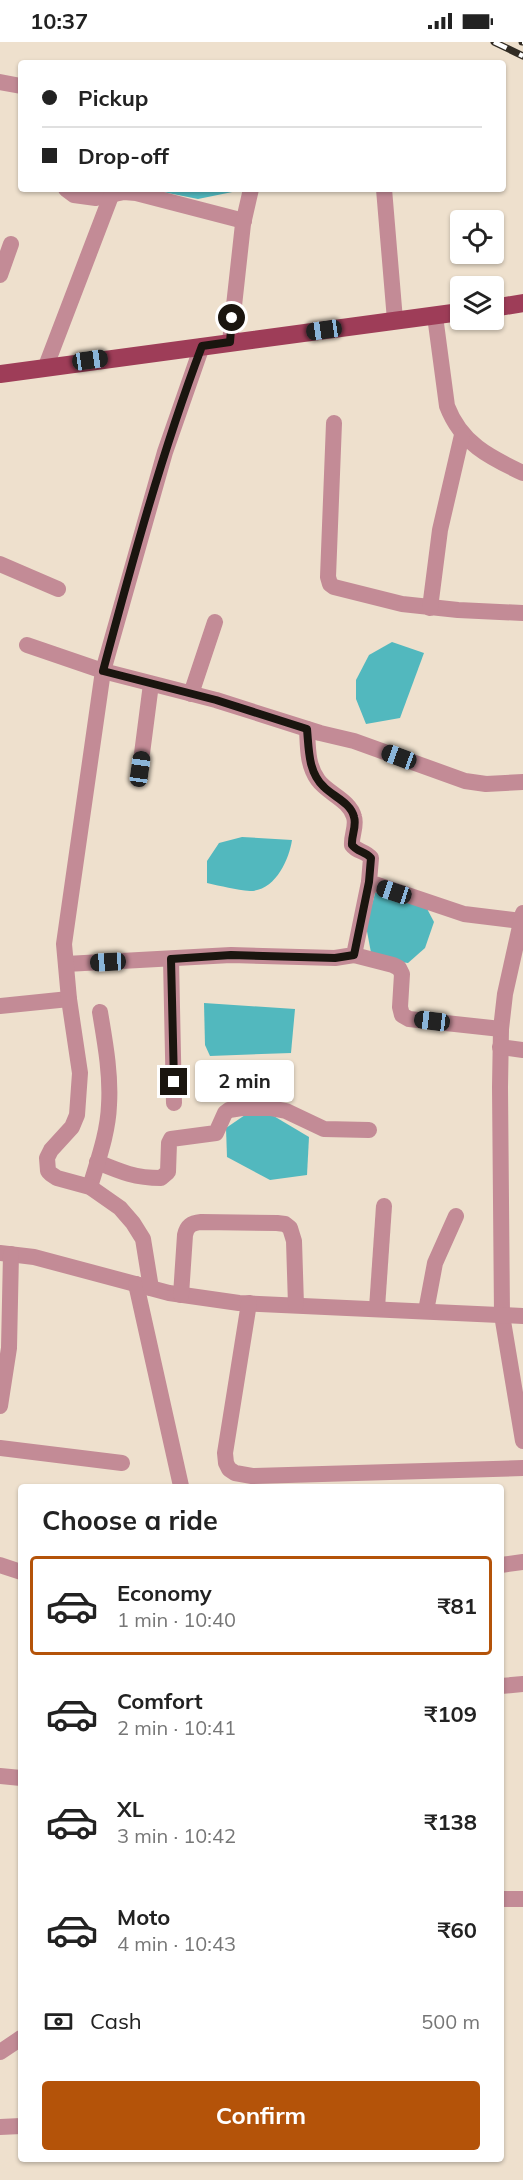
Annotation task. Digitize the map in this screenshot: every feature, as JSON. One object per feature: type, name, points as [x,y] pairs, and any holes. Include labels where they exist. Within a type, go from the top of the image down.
[{"type":"main road","points":[[504,306],[523,303]]},
{"type":"main road","points":[[0,374],[46,366],[450,314]]},
{"type":"street","points":[[0,82],[18,85]]},
{"type":"street","points":[[70,192],[74,195],[96,198],[124,192],[244,220]]},
{"type":"street","points":[[230,342],[249,192]]},
{"type":"street","points":[[384,192],[395,320]]},
{"type":"street","points":[[46,366],[111,196]]},
{"type":"street","points":[[0,275],[11,244]]},
{"type":"street","points":[[435,316],[447,406],[452,420],[462,435],[497,461],[523,472]]},
{"type":"street","points":[[181,1484],[143,1286],[143,1239],[120,1208],[90,1186],[57,1178],[51,1174],[46,1164],[51,1150],[72,1127],[77,1115],[80,1073],[69,999],[64,944],[103,671],[165,452],[202,346]]},
{"type":"street","points":[[334,423],[328,577],[330,584],[334,587],[402,604],[430,608],[523,613]]},
{"type":"street","points":[[430,608],[440,530],[462,435]]},
{"type":"street","points":[[0,564],[58,589]]},
{"type":"street","points":[[191,694],[215,622]]},
{"type":"street","points":[[27,645],[103,671],[354,741],[465,781],[486,784],[523,782]]},
{"type":"street","points":[[140,769],[151,684]]},
{"type":"street","points":[[307,729],[309,762],[314,773],[323,787],[350,808],[354,815],[352,845],[355,850],[371,858],[369,882],[354,955]]},
{"type":"street","points":[[369,882],[456,912],[475,916],[522,917],[506,994],[501,1047],[502,1316],[523,1441]]},
{"type":"street","points":[[66,964],[231,955],[335,958],[354,955],[399,968],[402,974],[400,1007],[402,1015],[409,1019],[501,1029]]},
{"type":"street","points":[[171,959],[174,1103]]},
{"type":"street","points":[[0,1006],[69,999]]},
{"type":"street","points":[[90,1186],[110,1106],[107,1058],[100,1012]]},
{"type":"street","points":[[501,1047],[523,1050]]},
{"type":"street","points":[[97,1162],[132,1176],[161,1178],[168,1172],[171,1139],[216,1133],[225,1113],[242,1108],[270,1108],[286,1111],[324,1129],[369,1130]]},
{"type":"street","points":[[377,1308],[384,1206]]},
{"type":"street","points":[[426,1311],[435,1263],[456,1216]]},
{"type":"street","points":[[181,1295],[186,1228],[201,1222],[277,1222],[285,1224],[293,1234],[296,1305]]},
{"type":"street","points":[[0,1406],[9,1348],[5,1254],[34,1257],[181,1295],[249,1303],[523,1316]]},
{"type":"street","points":[[249,1303],[225,1453],[229,1469],[235,1473],[252,1476],[523,1468]]},
{"type":"street","points":[[0,1449],[122,1463]]},
{"type":"street","points":[[374,1471],[382,1484]]},
{"type":"street","points":[[504,1565],[523,1562]]},
{"type":"street","points":[[0,1565],[18,1571]]},
{"type":"street","points":[[504,1686],[523,1684]]},
{"type":"street","points":[[0,1776],[18,1778]]},
{"type":"street","points":[[504,1899],[523,1899]]},
{"type":"street","points":[[0,2052],[18,2040]]},
{"type":"street","points":[[0,2127],[18,2126]]},
{"type":"water","points":[[163,192],[232,192],[198,199]]},
{"type":"water","points":[[392,642],[424,653],[400,718],[366,724],[356,699],[356,680],[369,655]]},
{"type":"water","points":[[242,837],[292,840],[288,856],[279,873],[267,886],[259,890],[234,889],[207,883],[207,861],[219,843]]},
{"type":"water","points":[[376,890],[424,903],[434,922],[425,948],[408,963],[372,958],[366,926]]},
{"type":"water","points":[[204,1003],[295,1009],[291,1053],[210,1056],[205,1045]]},
{"type":"water","points":[[245,1115],[272,1115],[309,1137],[307,1175],[270,1180],[227,1157],[226,1128]]},
{"type":"railway","points":[[494,42],[523,56]]},
{"type":"route","points":[[174,1082],[171,959],[231,955],[335,958],[354,955],[369,882],[371,858],[355,850],[352,845],[355,821],[350,808],[323,787],[314,773],[309,762],[307,729],[216,700],[103,671],[165,452],[186,387],[202,346],[230,342],[232,318]]}]
